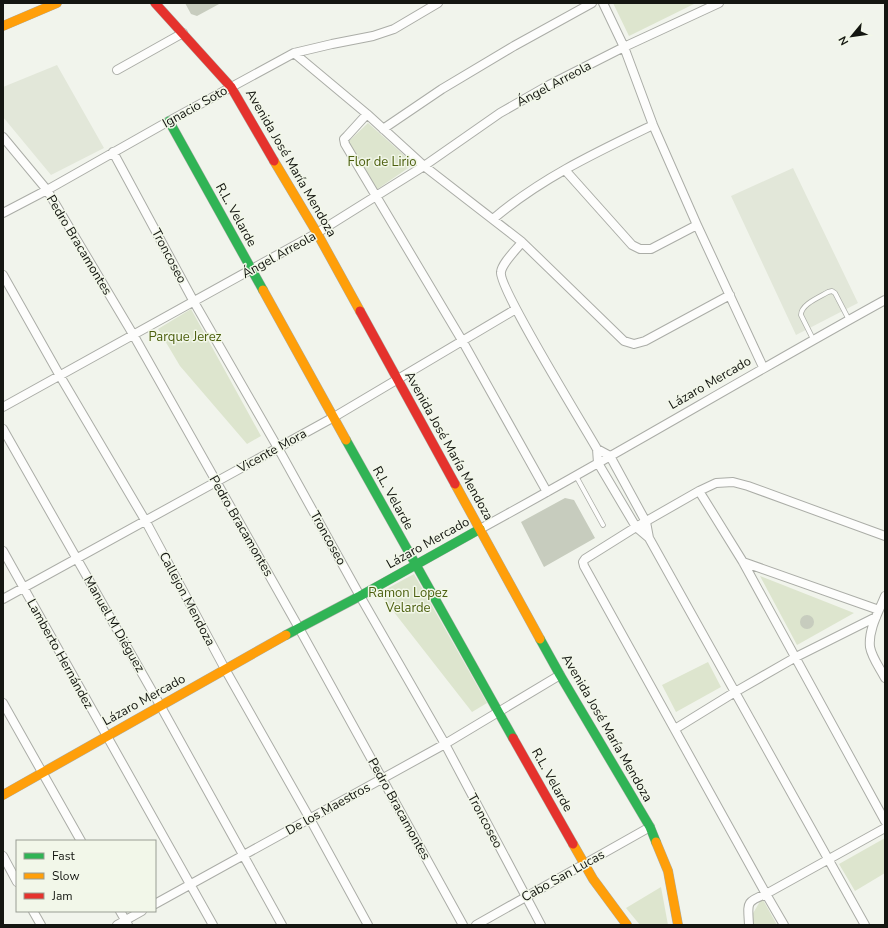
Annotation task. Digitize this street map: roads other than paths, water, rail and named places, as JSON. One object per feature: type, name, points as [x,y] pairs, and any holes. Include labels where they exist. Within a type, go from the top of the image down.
[{"type":"street","name":"Avenida José María Mendoza","points":[[154,3],[231,87],[317,233],[560,675],[650,827],[668,871],[678,925]]},
{"type":"street","name":"Ignacio Soto","points":[[3,213],[294,53],[373,36],[394,29],[438,3]]},
{"type":"street","points":[[383,129],[442,89],[514,46],[592,3]]},
{"type":"street","points":[[603,3],[624,47],[653,125],[763,367]]},
{"type":"street","name":"Ángel Arreola","points":[[3,407],[134,336],[317,233],[424,166],[500,113],[549,85],[624,47],[718,3]]},
{"type":"street","points":[[3,26],[52,4]]},
{"type":"street","points":[[117,70],[183,33]]},
{"type":"street","points":[[294,53],[367,114],[424,166],[522,242],[624,341],[634,344],[645,341],[730,295]]},
{"type":"street","points":[[367,114],[344,139],[345,144],[463,342],[547,492]]},
{"type":"street","name":"R.L. Velarde","points":[[169,121],[415,565],[584,864],[596,884],[627,925]]},
{"type":"street","points":[[493,218],[532,188],[602,149],[653,125]]},
{"type":"street","name":"Pedro Bracamontes","points":[[3,137],[46,190],[134,336],[299,628],[463,925]]},
{"type":"street","name":"Troncoseo","points":[[112,152],[194,302],[445,744],[541,925]]},
{"type":"street","points":[[564,170],[632,244],[640,249],[650,249],[697,224]]},
{"type":"street","points":[[522,242],[504,265],[501,272],[502,280],[516,309],[597,449],[598,463],[636,527],[649,538]]},
{"type":"street","name":"Callejon Mendoza","points":[[3,275],[60,376],[145,520],[224,670],[310,819],[368,925]]},
{"type":"street","name":"Lázaro Mercado","points":[[3,795],[160,705],[576,476],[763,367],[885,300]]},
{"type":"street","name":"Vicente Mora","points":[[3,599],[334,417],[463,342],[516,309]]},
{"type":"street","name":"Manuel M Diéguez","points":[[3,429],[245,855],[282,925]]},
{"type":"street","points":[[597,449],[610,456],[646,522],[649,538],[865,925]]},
{"type":"street","points":[[784,925],[583,562],[585,558],[636,527],[716,483],[733,482],[748,486],[885,536]]},
{"type":"street","points":[[699,491],[742,562],[885,821]]},
{"type":"street","name":"Lamberto Hernández","points":[[3,551],[213,925]]},
{"type":"street","points":[[742,562],[878,614]]},
{"type":"street","points":[[885,596],[871,635],[870,646],[873,657],[885,678]]},
{"type":"street","points":[[675,729],[735,692],[878,614]]},
{"type":"street","name":"De los Maestros","points":[[156,903],[445,744],[560,675]]},
{"type":"street","points":[[3,703],[80,840]]},
{"type":"street","name":"Cabo San Lucas","points":[[476,925],[650,827]]},
{"type":"street","points":[[748,925],[748,906],[750,902],[885,828]]},
{"type":"street","points":[[3,856],[16,880]]},
{"type":"street","points":[[34,912],[41,925]]},
{"type":"street","points":[[121,912],[127,922]]},
{"type":"street","points":[[117,925],[127,922],[141,912]]},
{"type":"lane","points":[[814,339],[801,315],[801,311],[804,307],[828,292],[832,291],[835,293],[849,320]]},
{"type":"lane","points":[[576,476],[603,525]]},
{"type":"park label","name":"Flor de Lirio","points":[[382,162]]},
{"type":"park label","name":"Parque Jerez","points":[[185,337]]},
{"type":"park label","name":"Ramon Lopez Velarde","points":[[408,600]]}]
